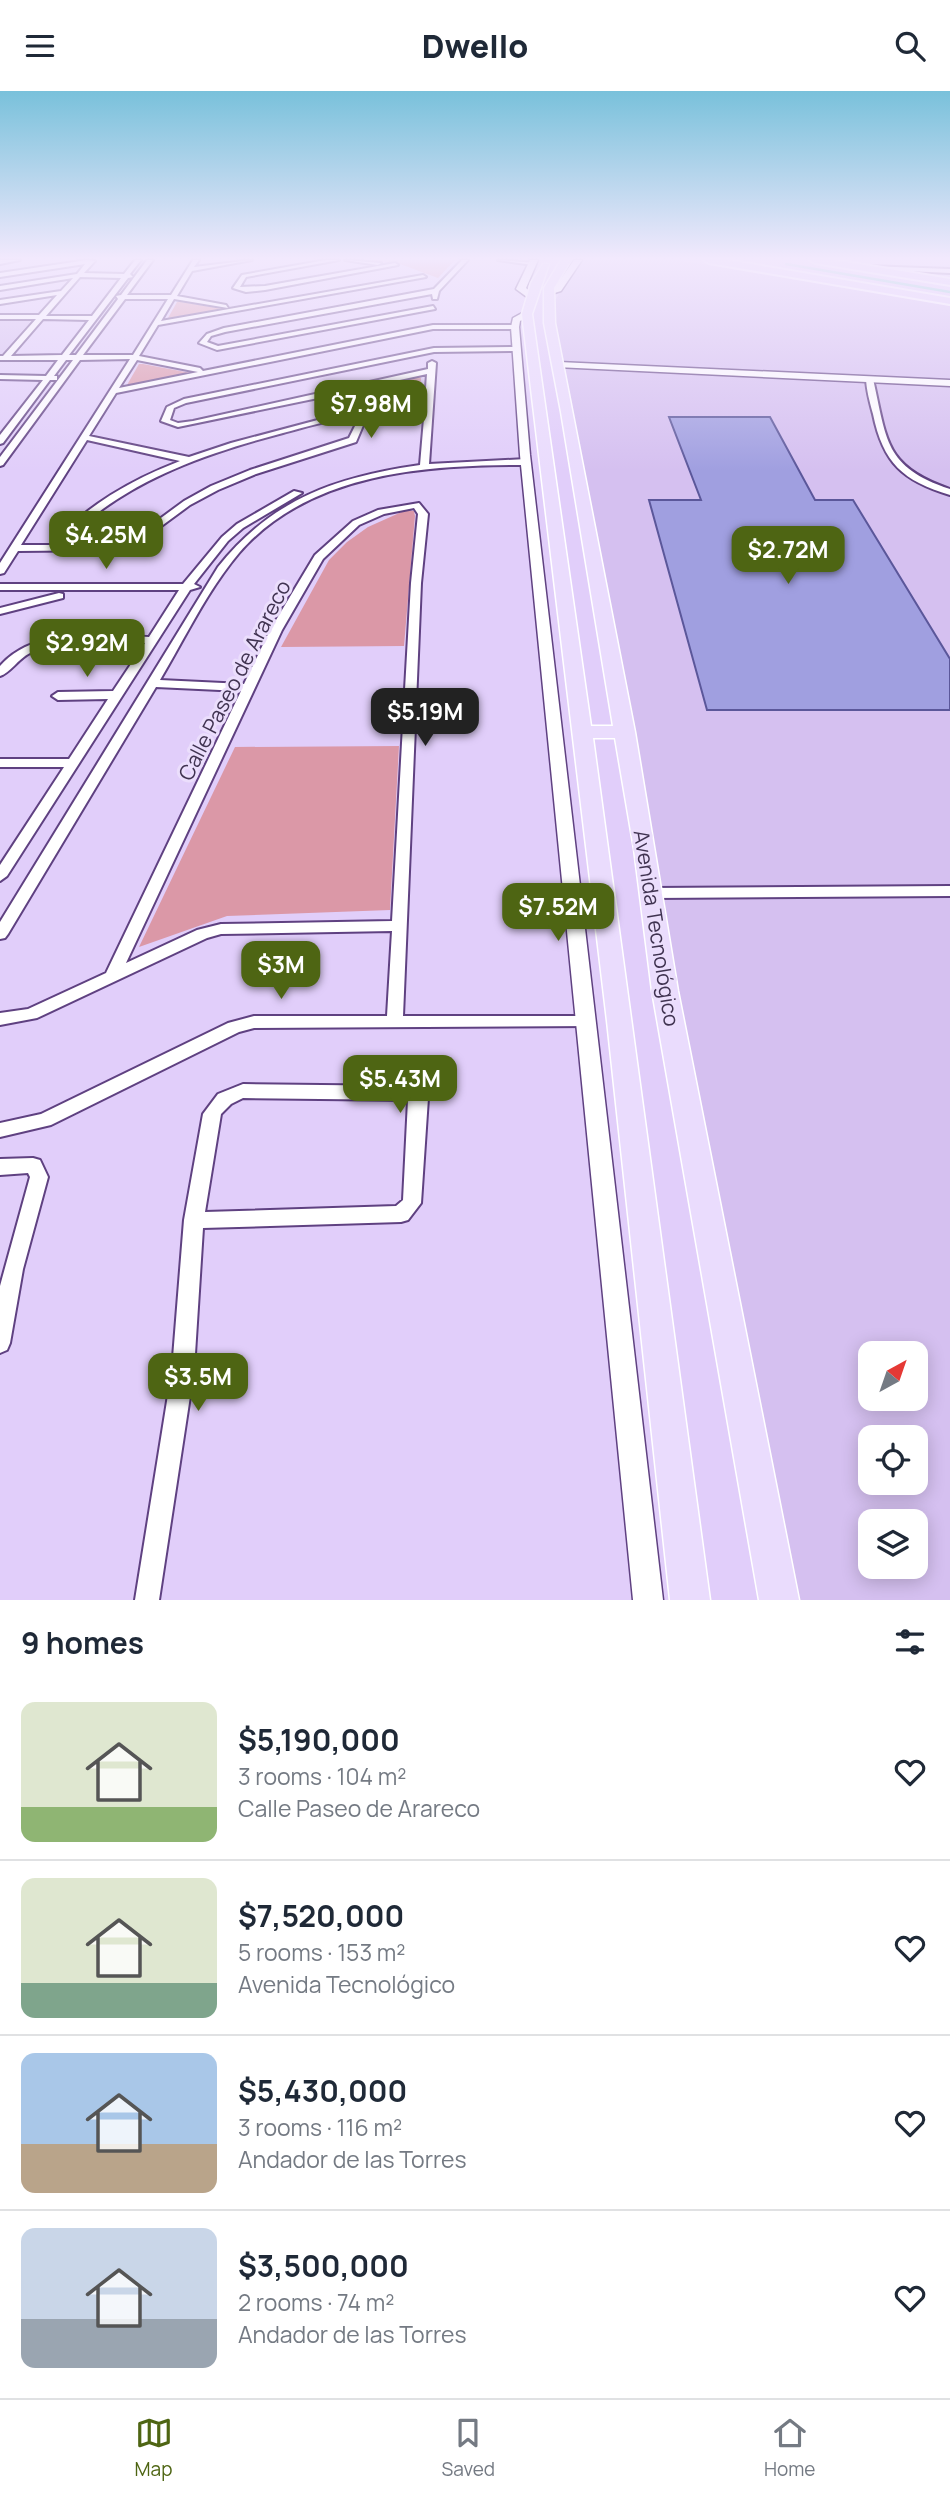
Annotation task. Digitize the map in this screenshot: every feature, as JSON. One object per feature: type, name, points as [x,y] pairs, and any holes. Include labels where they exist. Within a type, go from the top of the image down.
[{"type":"main road","points":[[533,330],[580,732],[623,1048],[690,1600]]},
{"type":"main road","name":"Avenida Tecnológico","points":[[551,330],[653,893],[665,991],[779,1600]]},
{"type":"main road","points":[[580,732],[625,732]]},
{"type":"street","points":[[3,358],[30,330]]},
{"type":"street","points":[[0,441],[84,330]]},
{"type":"street","points":[[0,463],[98,330]]},
{"type":"street","points":[[0,571],[151,330]]},
{"type":"street","points":[[222,330],[215,332],[203,343],[218,348],[317,330]]},
{"type":"street","points":[[237,345],[245,330]]},
{"type":"street","points":[[114,391],[416,330]]},
{"type":"street","points":[[522,330],[515,349],[525,459],[648,1600]]},
{"type":"street","points":[[360,335],[380,346]]},
{"type":"street","points":[[431,371],[184,425],[165,421],[174,404],[400,356],[434,350],[515,349]]},
{"type":"street","points":[[424,462],[434,350]]},
{"type":"street","points":[[390,351],[400,356]]},
{"type":"street","points":[[3,358],[135,357],[208,372]]},
{"type":"street","points":[[559,367],[950,386]]},
{"type":"street","points":[[0,379],[60,380]]},
{"type":"street","points":[[869,381],[887,454],[898,469],[918,481],[950,492]]},
{"type":"street","points":[[343,391],[429,405]]},
{"type":"street","points":[[208,420],[217,395]]},
{"type":"street","points":[[84,437],[189,460]]},
{"type":"street","points":[[15,548],[53,548],[130,545],[196,498],[261,468],[316,437],[249,440],[189,460],[118,495],[87,515],[53,548]]},
{"type":"street","points":[[0,449],[11,449]]},
{"type":"street","points":[[0,876],[7,854],[72,763],[185,590],[225,539],[256,515],[280,501],[346,475],[424,462],[525,459]]},
{"type":"street","points":[[0,934],[209,590],[255,530],[290,507],[344,485],[424,462]]},
{"type":"street","name":"Calle Paseo de Arareco","points":[[112,976],[276,631],[319,557],[356,523],[381,512],[405,505],[416,505],[421,508],[423,515],[416,583],[398,926],[396,1021]]},
{"type":"street","points":[[0,587],[209,590]]},
{"type":"street","points":[[0,596],[185,590]]},
{"type":"street","points":[[0,611],[60,596]]},
{"type":"street","points":[[0,673],[15,655],[59,641],[81,638],[152,640]]},
{"type":"street","points":[[152,683],[248,688]]},
{"type":"street","points":[[58,696],[117,695]]},
{"type":"street","points":[[0,763],[72,763]]},
{"type":"street","points":[[653,893],[950,891]]},
{"type":"street","points":[[0,1019],[31,1014],[202,935],[221,929],[398,926]]},
{"type":"street","points":[[0,1130],[45,1119],[234,1027],[254,1022],[587,1022]]},
{"type":"street","points":[[147,1600],[183,1370],[194,1220],[212,1114],[216,1106],[230,1094],[243,1091],[412,1093],[419,1098],[412,1203],[401,1214],[194,1220]]},
{"type":"street","points":[[0,1167],[33,1165],[39,1177],[13,1269],[0,1343]]},
{"type":"shaded area","points":[[0,330],[23,330],[0,356]]},
{"type":"shaded area","points":[[558,330],[950,330],[950,1600],[786,1600],[627,732]]},
{"type":"shaded area","points":[[139,364],[143,364],[191,373],[127,385]]},
{"type":"shaded area","points":[[421,378],[420,400],[359,390]]},
{"type":"shaded area","points":[[406,510],[414,511],[415,516],[404,646],[281,647],[329,560],[347,542],[368,527]]},
{"type":"shaded area","points":[[399,746],[390,910],[227,916],[139,947],[235,747]]},
{"type":"building","points":[[669,417],[770,417],[815,500],[853,500],[950,659],[950,710],[707,710],[649,500],[701,500]]}]
